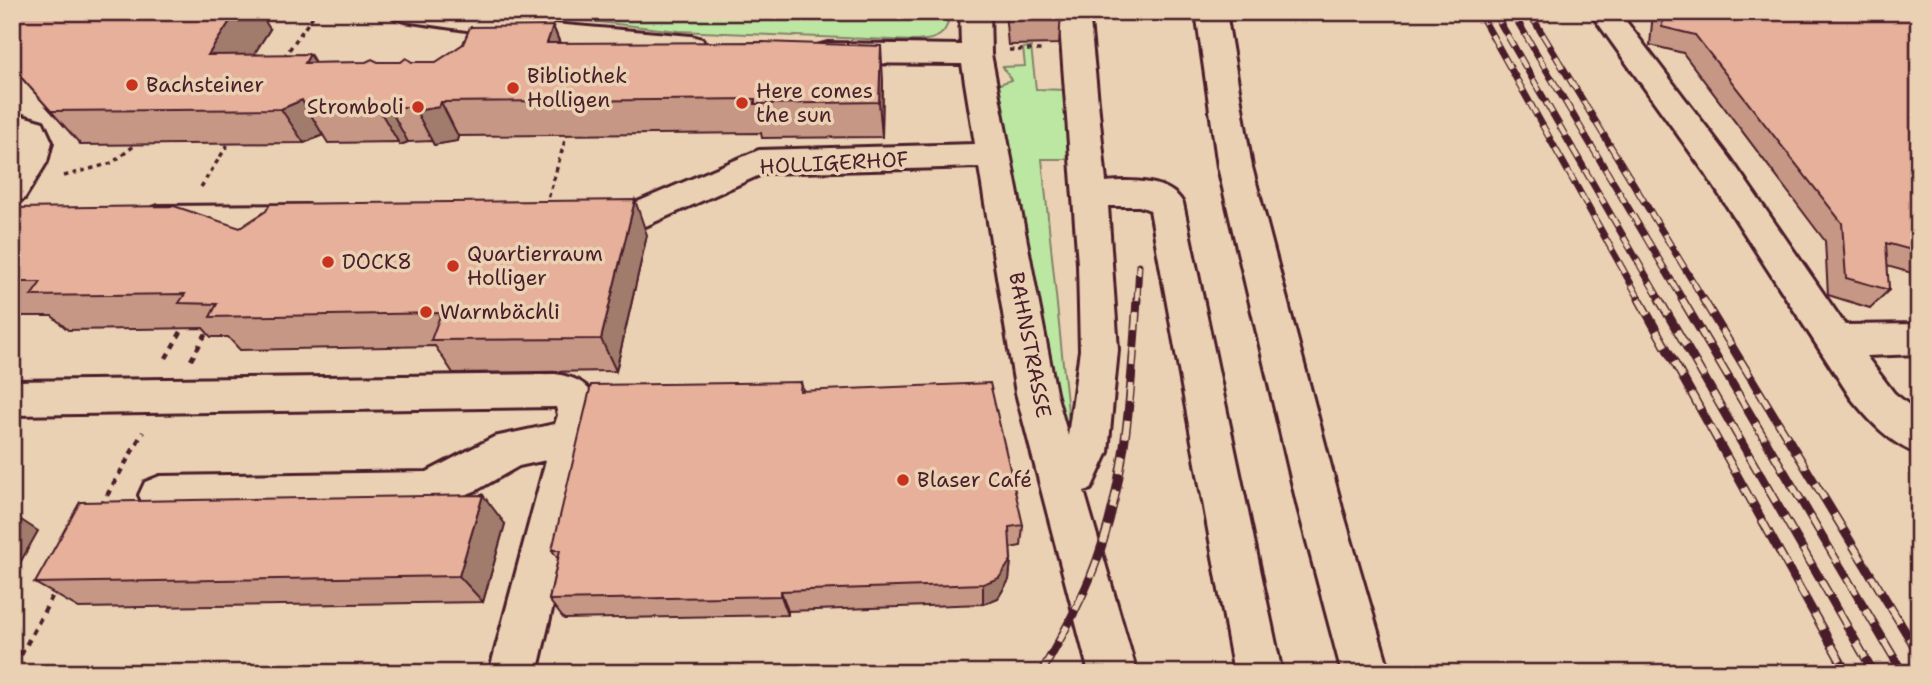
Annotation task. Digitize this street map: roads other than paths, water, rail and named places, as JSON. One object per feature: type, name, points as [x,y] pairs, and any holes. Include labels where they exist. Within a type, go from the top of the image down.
[{"type":"street","points":[[404,12],[619,41],[723,48]]},
{"type":"street","name":"BAHNSTRASSE","points":[[975,12],[976,54],[1037,393],[1113,673]]},
{"type":"street","points":[[1060,481],[1076,476],[1087,452],[1099,351],[1096,264],[1074,12]]},
{"type":"street","points":[[1211,12],[1235,167],[1320,508],[1366,673]]},
{"type":"street","points":[[1604,12],[1718,166],[1880,405],[1919,437]]},
{"type":"street","points":[[800,51],[934,56],[976,54]]},
{"type":"street","points":[[12,124],[31,130],[36,142],[17,210]]},
{"type":"street","name":"HOLLIGERHOF","points":[[542,217],[639,216],[759,162],[995,155]]},
{"type":"street","points":[[1090,195],[1145,194],[1166,203],[1258,673]]},
{"type":"street","points":[[124,219],[339,218]]},
{"type":"street","points":[[1835,341],[1919,339]]},
{"type":"street","points":[[12,398],[171,375],[567,392],[577,402],[578,415],[513,673]]},
{"type":"street","points":[[160,495],[428,491],[462,477],[509,450],[544,442],[572,440]]},
{"type":"railway","points":[[1479,12],[1640,300]]},
{"type":"railway","points":[[1494,12],[1660,300]]},
{"type":"railway","points":[[1512,12],[1683,300]]},
{"type":"railway","points":[[1529,12],[1704,300]]},
{"type":"railway","points":[[1137,300],[1139,265]]},
{"type":"railway","points":[[1041,673],[1090,578],[1112,511],[1125,441],[1137,299]]},
{"type":"railway","points":[[1639,299],[1847,673]]},
{"type":"railway","points":[[1659,299],[1874,673]]},
{"type":"railway","points":[[1682,299],[1903,673]]},
{"type":"railway","points":[[1703,299],[1919,654]]},
{"type":"place","name":"Bachsteiner","points":[[132,85]]},
{"type":"place","name":"Bibliothek Holligen","points":[[513,88]]},
{"type":"place","name":"Here comes the sun","points":[[742,103]]},
{"type":"place","name":"Stromboli","points":[[418,107]]},
{"type":"place","name":"DOCK8","points":[[328,262]]},
{"type":"place","name":"Quartierraum Holliger","points":[[453,266]]},
{"type":"place","name":"Warmbächli","points":[[426,312]]},
{"type":"place","name":"Blaser Café","points":[[903,480]]}]
